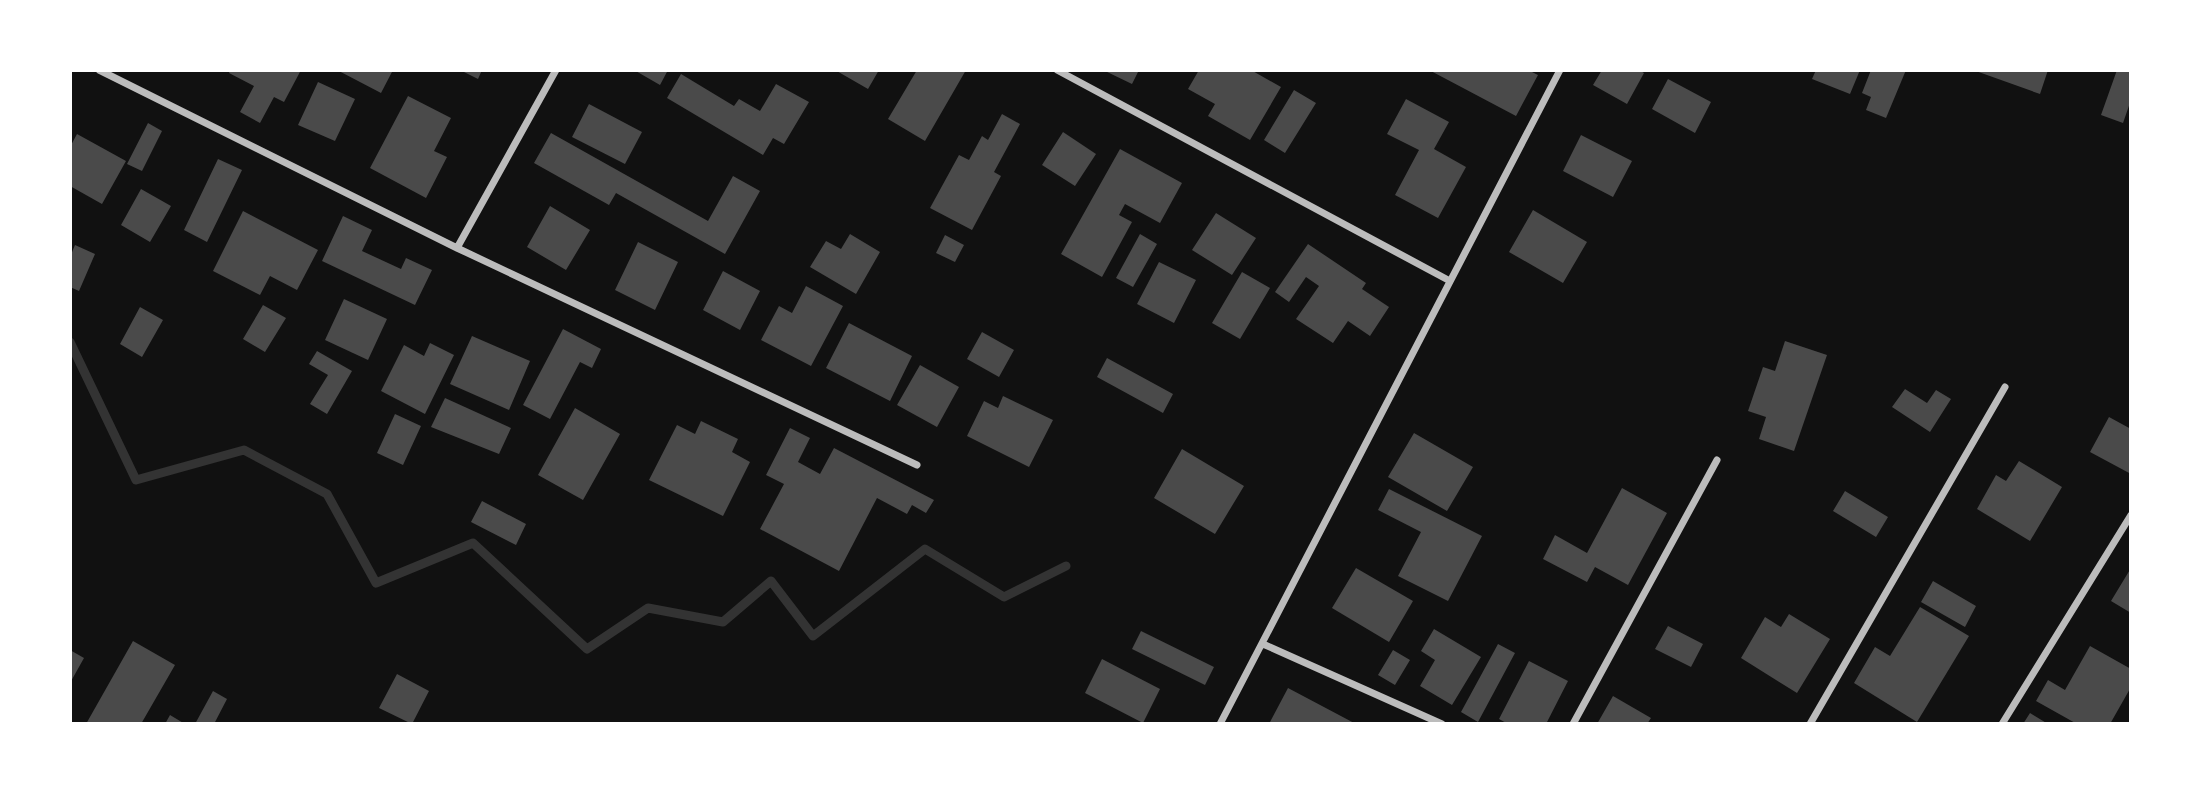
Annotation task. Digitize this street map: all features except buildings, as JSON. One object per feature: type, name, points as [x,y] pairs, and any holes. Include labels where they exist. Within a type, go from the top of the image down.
[{"type":"street","points":[[99,70],[457,248],[917,465]]},
{"type":"street","points":[[457,248],[556,70]]},
{"type":"street","points":[[1057,70],[1450,281]]},
{"type":"street","points":[[1220,724],[1560,70]]},
{"type":"street","points":[[1810,724],[2005,387]]},
{"type":"street","points":[[1573,724],[1717,460]]},
{"type":"street","points":[[2002,724],[2131,515]]},
{"type":"street","points":[[1263,644],[1443,724]]},
{"type":"waterway","points":[[70,342],[136,480],[244,450],[327,494],[376,583],[473,543],[587,649],[648,608],[723,622],[771,581],[813,636],[925,549],[1004,597],[1066,566]]}]
